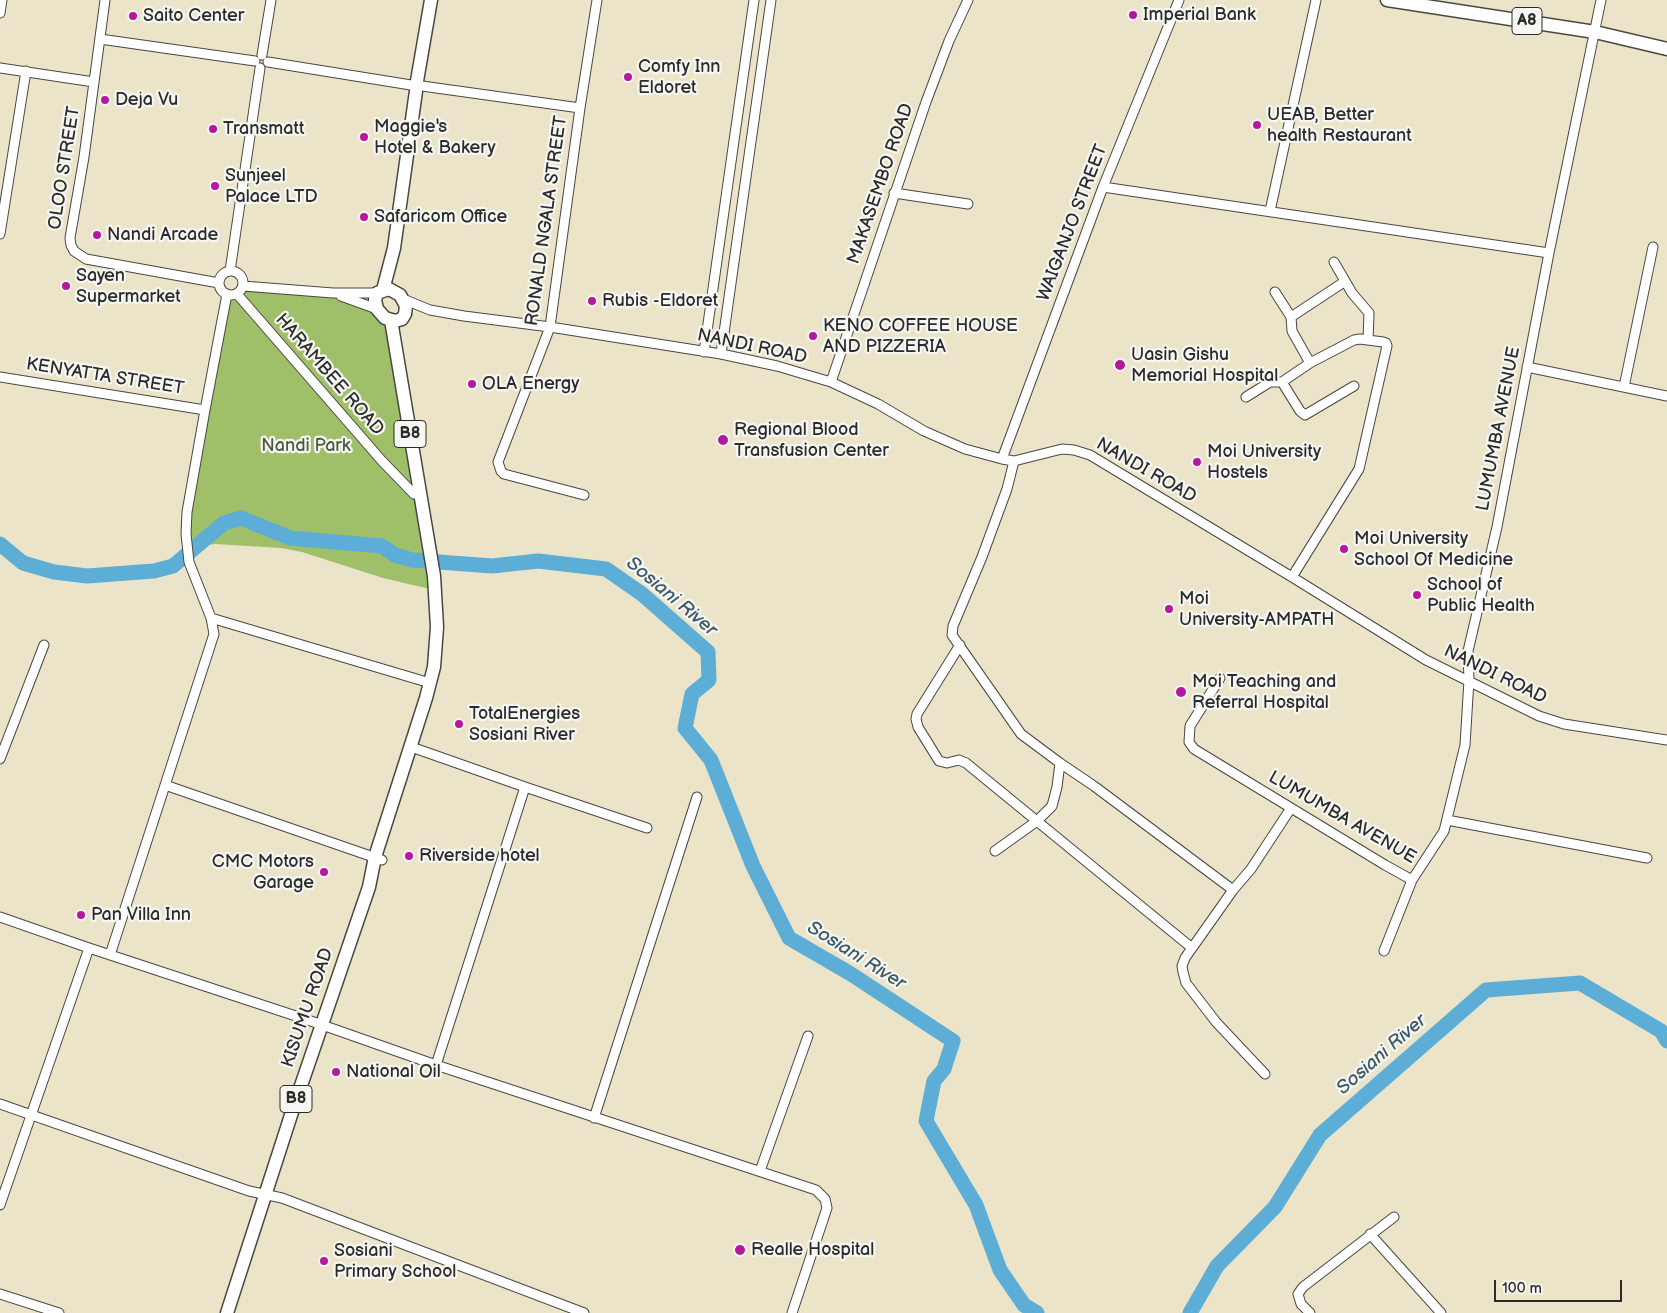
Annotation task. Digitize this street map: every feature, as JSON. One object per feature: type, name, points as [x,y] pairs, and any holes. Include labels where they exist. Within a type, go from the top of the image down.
[{"type":"highway","name":"B8","points":[[389,293],[416,86],[431,0]]},
{"type":"highway","name":"A8","points":[[1386,0],[1595,32],[1667,49]]},
{"type":"highway","name":"B8","points":[[378,309],[375,300],[389,293]]},
{"type":"highway","name":"B8","points":[[378,859],[417,749],[438,672],[442,620],[437,575],[420,494],[398,318],[406,306],[389,293]]},
{"type":"highway","points":[[378,309],[385,318],[398,318]]},
{"type":"highway","name":"B8","points":[[398,318],[425,472],[432,548]]},
{"type":"highway","name":"B8","points":[[378,859],[434,667],[438,627],[437,575]]},
{"type":"highway","name":"KISUMU ROAD","points":[[227,1313],[265,1193],[378,859]]},
{"type":"street","points":[[0,13],[2,0]]},
{"type":"street","name":"OLOO STREET","points":[[105,0],[84,156],[70,238],[74,252],[86,259],[219,283]]},
{"type":"street","points":[[230,271],[271,0]]},
{"type":"street","name":"RONALD NGALA STREET","points":[[584,495],[504,474],[499,467],[500,459],[550,327],[597,0]]},
{"type":"street","points":[[704,352],[754,0]]},
{"type":"street","points":[[721,354],[771,0]]},
{"type":"street","name":"MAKASEMBO ROAD","points":[[831,382],[894,194],[949,41],[968,0]]},
{"type":"street","name":"WAIGANJO STREET","points":[[1002,459],[1103,187],[1179,0]]},
{"type":"street","points":[[1270,211],[1316,0]]},
{"type":"street","name":"LUMUMBA AVENUE","points":[[1220,678],[1190,726],[1189,742],[1194,749],[1384,865],[1412,880],[1440,838],[1447,820],[1465,745],[1470,680],[1468,651],[1497,527],[1549,253],[1601,0]]},
{"type":"street","points":[[100,39],[261,61],[416,86],[580,108]]},
{"type":"street","points":[[0,68],[94,82]]},
{"type":"street","points":[[0,234],[26,72]]},
{"type":"street","points":[[1103,187],[1549,253]]},
{"type":"street","points":[[894,194],[968,204]]},
{"type":"street","points":[[1624,387],[1653,247]]},
{"type":"street","points":[[1334,262],[1344,282],[1369,313],[1368,340]]},
{"type":"street","points":[[230,271],[237,272],[240,275],[243,286],[232,294],[221,290],[219,283],[223,274],[230,271]]},
{"type":"street","points":[[1291,317],[1344,282]]},
{"type":"street","name":"NANDI ROAD","points":[[243,286],[333,293],[389,293],[430,310],[721,354],[777,366],[831,382],[965,449],[1014,461],[1062,449],[1074,450],[1090,455],[1426,660],[1470,680],[1539,716],[1603,731],[1667,740]]},
{"type":"street","points":[[1275,292],[1291,317],[1292,331],[1310,363]]},
{"type":"street","name":"NANDI ROAD","points":[[333,293],[378,309]]},
{"type":"street","name":"KENYATTA STREET","points":[[211,618],[189,562],[186,534],[187,512],[205,410],[232,294]]},
{"type":"street","name":"HARAMBEE ROAD","points":[[232,294],[382,461],[414,494],[420,494]]},
{"type":"street","name":"NANDI ROAD","points":[[398,318],[430,310]]},
{"type":"street","points":[[1246,396],[1270,382],[1282,382],[1310,363],[1354,340],[1383,342],[1387,346],[1359,469],[1292,577]]},
{"type":"street","points":[[1527,368],[1667,396]]},
{"type":"street","name":"KENYATTA STREET","points":[[0,376],[205,410]]},
{"type":"street","points":[[1282,382],[1300,411],[1305,415],[1354,386]]},
{"type":"street","points":[[1014,461],[1007,489],[982,557],[952,626],[952,635],[1021,734],[1233,890]]},
{"type":"street","points":[[110,955],[214,634],[211,618],[430,683]]},
{"type":"street","points":[[0,760],[44,645]]},
{"type":"street","points":[[960,645],[917,714],[916,719],[918,726],[939,761],[947,763],[958,760],[966,763],[1192,948]]},
{"type":"street","points":[[417,749],[647,828]]},
{"type":"street","points":[[995,851],[1037,821],[1052,806],[1060,763]]},
{"type":"street","points":[[165,785],[378,859]]},
{"type":"street","points":[[436,1065],[525,787]]},
{"type":"street","points":[[594,1118],[697,797]]},
{"type":"street","points":[[1265,1074],[1216,1022],[1186,983],[1182,966],[1192,948],[1233,890],[1251,869],[1291,808]]},
{"type":"street","points":[[1447,820],[1647,858]]},
{"type":"street","points":[[1384,951],[1412,880]]},
{"type":"street","points":[[0,917],[594,1118],[816,1190],[825,1199],[826,1208],[792,1313]]},
{"type":"street","points":[[0,1205],[88,948]]},
{"type":"street","points":[[760,1171],[808,1036]]},
{"type":"street","points":[[0,1104],[249,1191],[282,1198],[584,1313]]},
{"type":"street","points":[[1310,1313],[1301,1304],[1298,1294],[1302,1287],[1394,1216]]},
{"type":"street","points":[[1370,1234],[1441,1313]]},
{"type":"street","points":[[0,1294],[58,1313]]},
{"type":"green space","name":"Nandi Park","points":[[244,287],[334,295],[377,310],[391,322],[434,590],[383,578],[302,552],[281,548],[215,544],[203,546],[191,561],[188,534],[229,296],[239,294]]},
{"type":"waterway","name":"Sosiani River","points":[[0,544],[23,563],[54,572],[87,576],[154,571],[173,566],[224,523],[241,518],[290,538],[382,546],[395,555],[412,560],[492,566],[538,561],[606,569],[642,594],[708,652],[709,680],[692,694],[685,728],[711,760],[753,866],[789,938],[851,974],[953,1041],[944,1069],[934,1081],[926,1121],[976,1205],[1000,1270],[1024,1305],[1037,1313]]},
{"type":"waterway","name":"Sosiani River","points":[[1190,1313],[1217,1266],[1275,1207],[1320,1135],[1486,990],[1580,983],[1661,1031],[1667,1041]]},
{"type":"place","name":"Imperial Bank","points":[[1133,15]]},
{"type":"place","name":"Saito Center","points":[[133,16]]},
{"type":"place","name":"Comfy Inn Eldoret","points":[[628,77]]},
{"type":"place","name":"Deja Vu","points":[[105,100]]},
{"type":"place","name":"UEAB, Better health Restaurant","points":[[1257,125]]},
{"type":"place","name":"Transmatt","points":[[213,129]]},
{"type":"place","name":"Maggie's Hotel & Bakery","points":[[364,137]]},
{"type":"place","name":"Sunjeel Palace LTD","points":[[215,186]]},
{"type":"place","name":"Safaricom Office","points":[[364,217]]},
{"type":"place","name":"Nandi Arcade","points":[[97,235]]},
{"type":"place","name":"Sayen Supermarket","points":[[66,286]]},
{"type":"place","name":"Rubis -Eldoret","points":[[592,301]]},
{"type":"place","name":"KENO COFFEE HOUSE AND PIZZERIA","points":[[813,336]]},
{"type":"place","name":"Uasin Gishu Memorial Hospital","points":[[1120,365]]},
{"type":"place","name":"OLA Energy","points":[[472,384]]},
{"type":"place","name":"Regional Blood Transfusion Center","points":[[723,440]]},
{"type":"place","name":"Moi University Hostels","points":[[1197,462]]},
{"type":"place","name":"Moi University School Of Medicine","points":[[1344,549]]},
{"type":"place","name":"School of Public Health","points":[[1417,595]]},
{"type":"place","name":"Moi University-AMPATH","points":[[1169,609]]},
{"type":"place","name":"Moi Teaching and Referral Hospital","points":[[1181,692]]},
{"type":"place","name":"TotalEnergies Sosiani River","points":[[459,724]]},
{"type":"place","name":"Riverside hotel","points":[[409,856]]},
{"type":"place","name":"CMC Motors Garage","points":[[324,872]]},
{"type":"place","name":"Pan Villa Inn","points":[[81,915]]},
{"type":"place","name":"National Oil","points":[[336,1072]]},
{"type":"place","name":"Realle Hospital","points":[[740,1250]]},
{"type":"place","name":"Sosiani Primary School","points":[[324,1261]]}]
